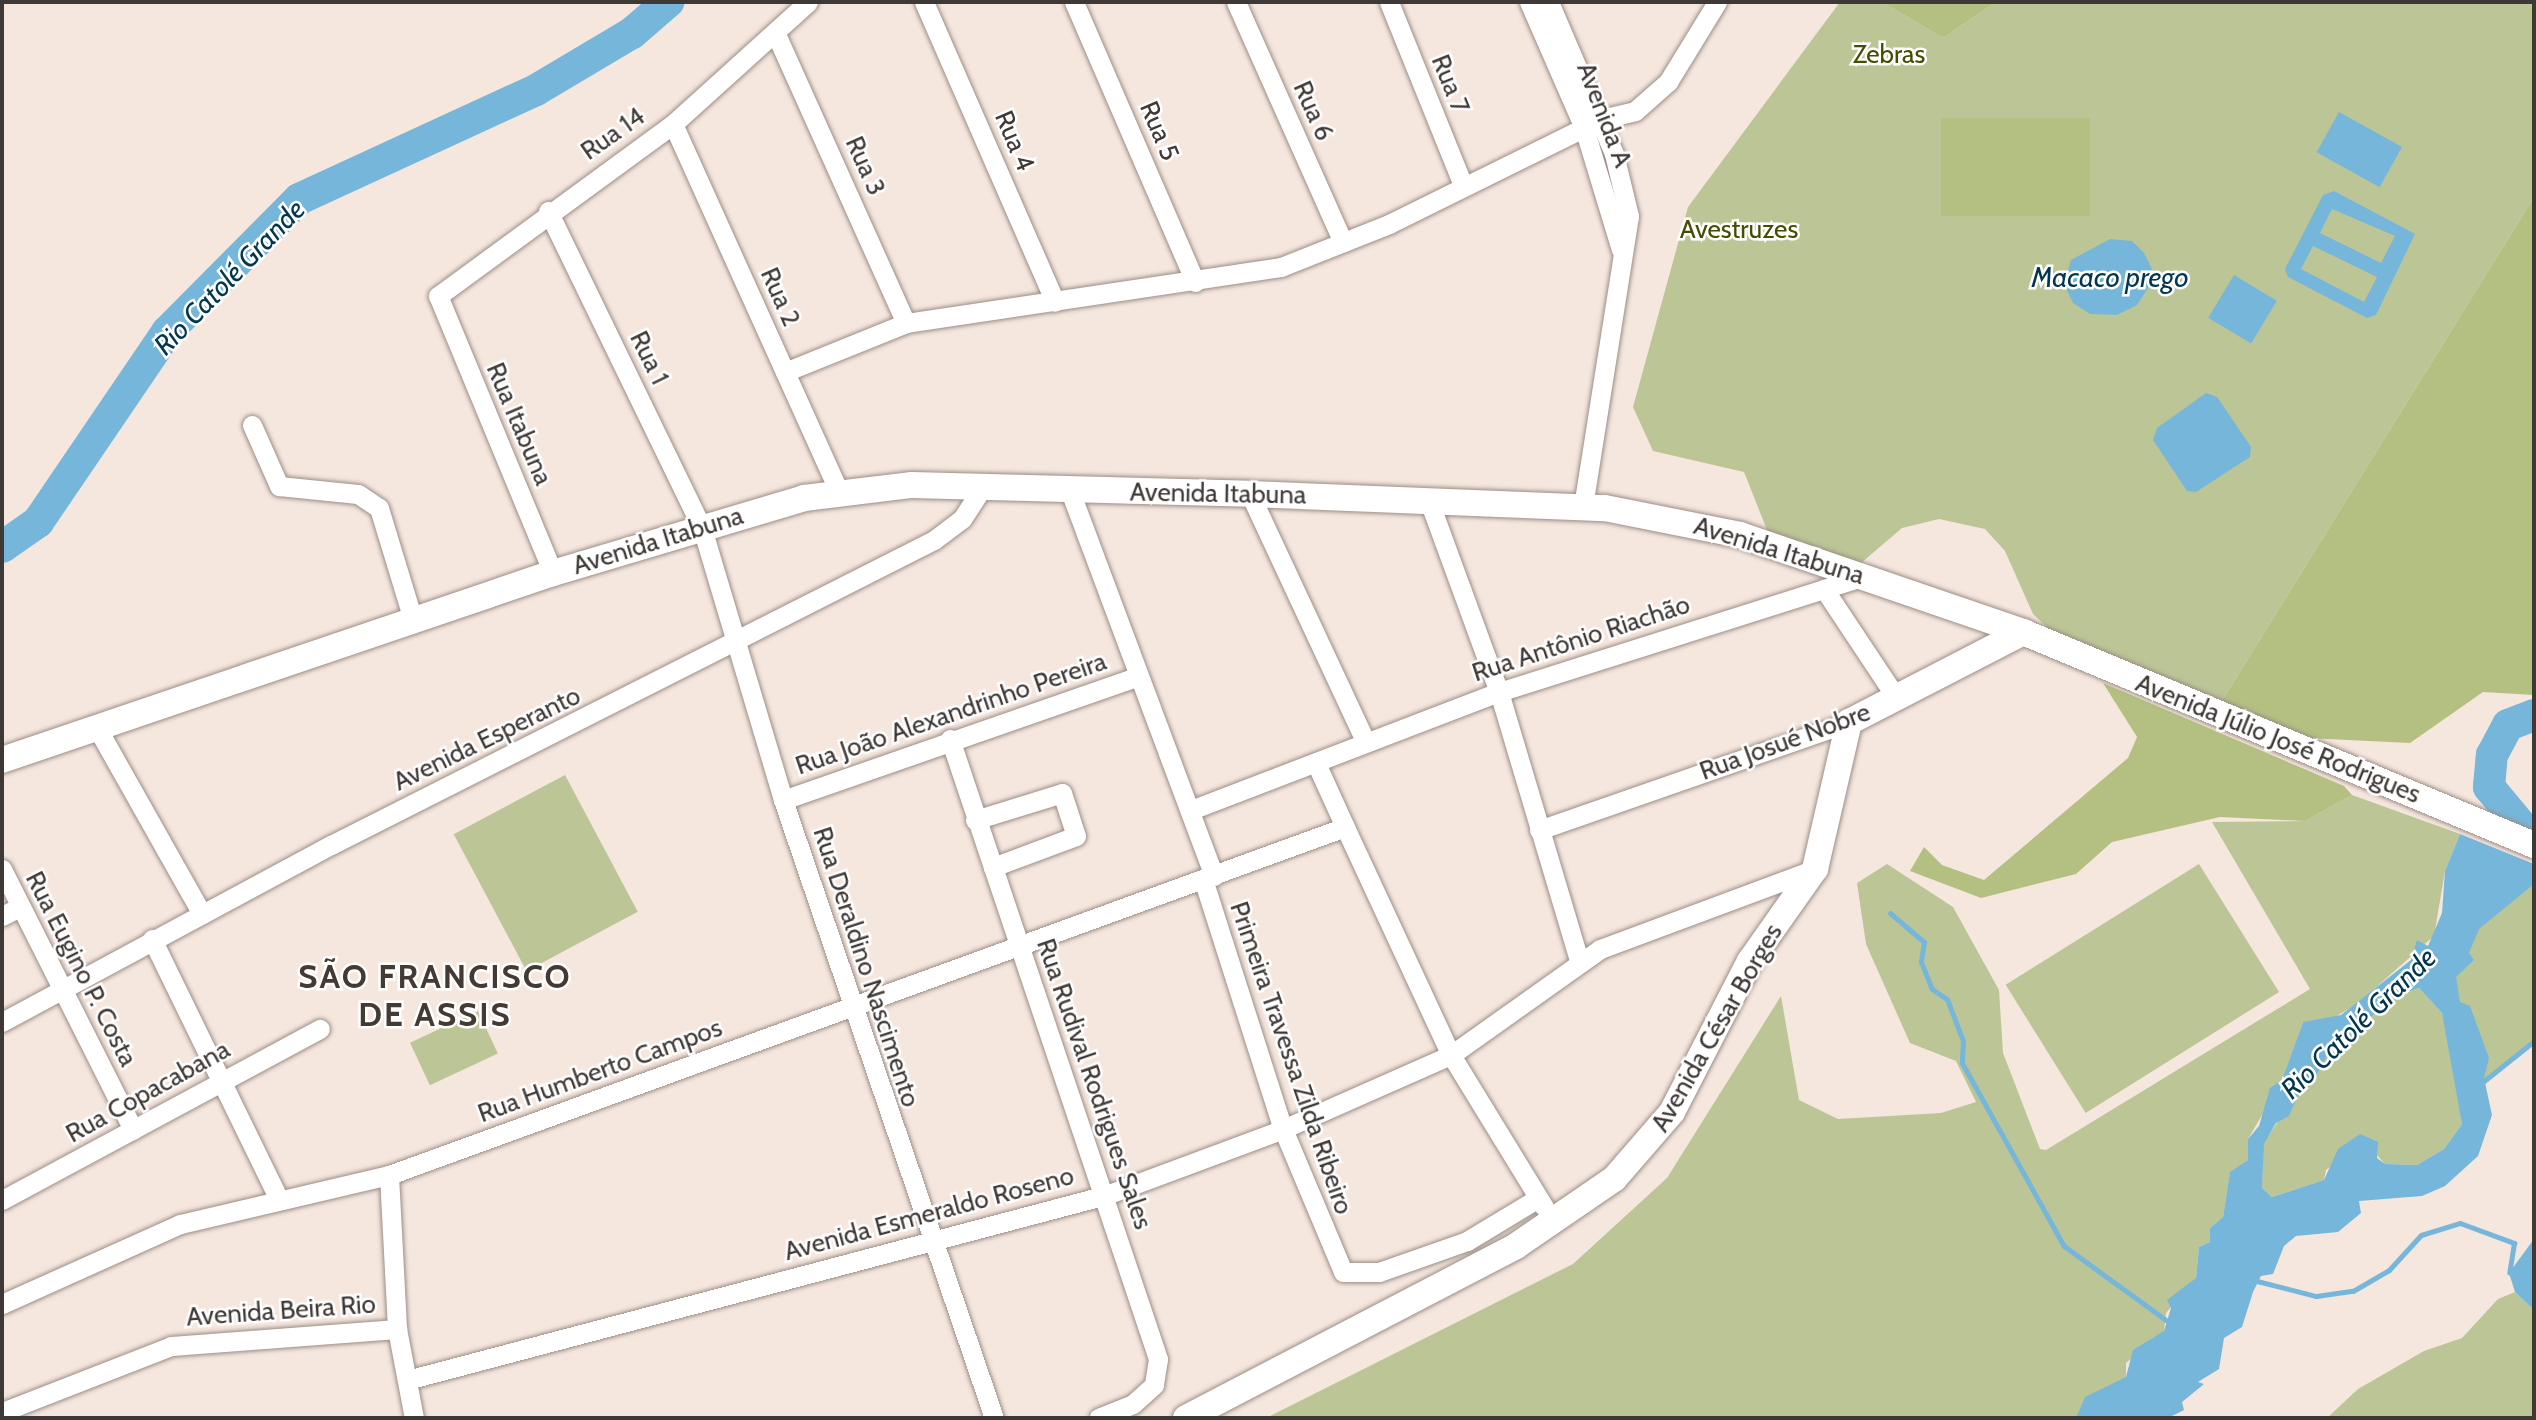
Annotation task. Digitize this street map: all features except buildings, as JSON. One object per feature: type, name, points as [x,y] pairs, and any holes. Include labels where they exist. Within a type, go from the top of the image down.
[{"type":"main road","name":"Avenida Itabuna","points":[[2,760],[553,573],[702,528],[839,491],[982,488],[1583,508],[1693,523],[1865,576],[2022,632]]},
{"type":"main road","name":"Rua Josué Nobre","points":[[1849,722],[2022,632]]},
{"type":"main road","name":"Avenida Júlio José Rodrigues","points":[[2022,632],[2534,845]]},
{"type":"main road","name":"Avenida César Borges","points":[[1186,1418],[1401,1310],[1554,1223],[1650,1143],[1694,1076],[1750,961],[1815,869],[1849,722]]},
{"type":"street","name":"Rua 14","points":[[438,296],[548,211],[673,124],[808,2]]},
{"type":"street","name":"Rua 4","points":[[924,2],[1055,302]]},
{"type":"street","name":"Rua 5","points":[[1074,2],[1195,282]]},
{"type":"street","name":"Rua 6","points":[[1236,2],[1343,242]]},
{"type":"street","name":"Rua 7","points":[[1389,2],[1463,186]]},
{"type":"street","name":"Avenida A","points":[[1529,2],[1593,124]]},
{"type":"street","name":"Avenida A","points":[[1549,2],[1593,124],[1627,204],[1583,508]]},
{"type":"street","points":[[785,372],[906,323],[1195,282],[1281,267],[1343,242],[1593,124],[1635,111],[1668,82],[1710,6]]},
{"type":"street","name":"Rua 3","points":[[775,32],[906,323]]},
{"type":"street","name":"Rua 2","points":[[673,124],[839,491]]},
{"type":"street","name":"Rua 1","points":[[548,211],[702,528]]},
{"type":"street","name":"Rua Itabuna","points":[[438,296],[553,573]]},
{"type":"street","points":[[252,425],[279,486],[358,494],[379,508],[413,620]]},
{"type":"street","name":"Avenida Esperanto","points":[[2,1022],[152,939],[934,540],[962,519],[982,488]]},
{"type":"street","points":[[1070,491],[1136,677],[1191,810]]},
{"type":"street","points":[[1250,495],[1365,741]]},
{"type":"street","points":[[1429,501],[1499,692],[1579,961]]},
{"type":"street","name":"Rua Deraldino Nascimento","points":[[702,528],[732,643],[783,800],[928,1239],[994,1418]]},
{"type":"street","name":"Rua Antônio Riachão","points":[[1191,810],[1316,763],[1365,741],[1499,692],[1865,576]]},
{"type":"street","points":[[1824,589],[1897,699]]},
{"type":"street","name":"Rua João Alexandrinho Pereira","points":[[783,800],[950,739],[1136,677]]},
{"type":"street","name":"Rua Josué Nobre","points":[[1539,830],[1849,722]]},
{"type":"street","points":[[96,726],[202,914]]},
{"type":"street","name":"Rua Rudival Rodrigues Sales","points":[[950,739],[1018,949],[1106,1195],[1159,1367],[1154,1385],[1139,1399],[1099,1418]]},
{"type":"street","points":[[1316,763],[1451,1055],[1554,1223]]},
{"type":"street","points":[[975,820],[1062,793],[1076,836],[993,867]]},
{"type":"street","name":"Primeira Travessa Zilda Ribeiro","points":[[1191,810],[1208,878],[1283,1129],[1332,1253],[1343,1272],[1379,1272],[1467,1241],[1538,1198]]},
{"type":"street","name":"Rua Humberto Campos","points":[[2,1304],[180,1224],[389,1175],[1018,949],[1345,827]]},
{"type":"street","name":"Rua Eugino P. Costa","points":[[2,869],[133,1130]]},
{"type":"street","name":"Avenida Esmeraldo Roseno","points":[[407,1380],[928,1239],[1106,1195],[1283,1129],[1451,1055],[1579,961],[1697,909],[1815,869]]},
{"type":"street","points":[[2,916],[20,907]]},
{"type":"street","points":[[152,939],[218,1083],[279,1199]]},
{"type":"street","name":"Rua Copacabana","points":[[2,1200],[320,1029]]},
{"type":"street","points":[[389,1175],[397,1329],[414,1418]]},
{"type":"street","name":"Avenida Beira Rio","points":[[11,1412],[171,1346],[397,1329]]},
{"type":"green space","points":[[1840,2],[1882,2],[1943,38],[1996,2],[2534,2],[2534,197],[2217,709],[2070,649],[2033,614],[2005,551],[1985,529],[1939,519],[1902,528],[1854,569],[1773,545],[1744,472],[1653,451],[1633,407],[1688,207]]},
{"type":"green space","points":[[1882,2],[1996,2],[1943,38]]},
{"type":"green space","points":[[1941,118],[2090,118],[2090,216],[1941,216]]},
{"type":"green space","points":[[2534,197],[2534,695],[2483,692],[2410,743],[2286,737],[2217,709]]},
{"type":"green space","points":[[2103,683],[2344,786],[2352,795],[2305,821],[2220,817],[2112,842],[2076,874],[1981,898],[1910,871],[1924,847],[1942,865],[1984,880],[2128,758],[2137,737]]},
{"type":"green space","points":[[565,775],[638,912],[527,971],[454,834]]},
{"type":"green space","points":[[2352,795],[2460,834],[2445,871],[2434,936],[2357,1004],[2330,1020],[2303,1022],[2282,1081],[2248,1139],[2248,1160],[2230,1173],[2223,1217],[2210,1228],[2210,1242],[2199,1247],[2196,1278],[2166,1313],[2164,1331],[2126,1363],[2126,1377],[2077,1418],[1266,1418],[1573,1264],[1667,1178],[1781,996],[1799,1100],[1838,1119],[1941,1113],[1976,1102],[1956,1061],[1910,1043],[1866,944],[1857,883],[1887,864],[1953,907],[1999,990],[2003,1053],[2040,1149],[2046,1150],[2310,989],[2212,822],[2305,821]]},
{"type":"green space","points":[[2199,864],[2279,992],[2086,1113],[2006,985]]},
{"type":"green space","points":[[2534,879],[2534,1041],[2476,1088],[2451,982],[2455,932]]},
{"type":"green space","points":[[2419,988],[2442,1013],[2451,1040],[2462,1124],[2444,1149],[2417,1165],[2385,1164],[2364,1141],[2326,1170],[2324,1180],[2272,1197],[2262,1188],[2263,1144],[2303,1084],[2315,1078],[2331,1048],[2384,1007],[2383,1000]]},
{"type":"green space","points":[[478,1011],[498,1054],[430,1085],[410,1043]]},
{"type":"green space","points":[[2515,1292],[2534,1310],[2534,1418],[2327,1418],[2358,1389],[2424,1351],[2462,1338],[2498,1299]]},
{"type":"water","points":[[2339,112],[2402,147],[2380,187],[2317,152]]},
{"type":"water","points":[[2334,191],[2415,234],[2376,315],[2367,318],[2288,277],[2285,269],[2323,195]],"holes":[[[2332,209],[2395,236],[2381,263],[2320,233]],[[2313,246],[2377,277],[2364,302],[2301,269]]]},
{"type":"water","name":"Macaco prego","points":[[2110,239],[2132,241],[2144,253],[2152,269],[2148,288],[2137,305],[2117,315],[2090,314],[2073,303],[2064,284],[2071,260]]},
{"type":"water","points":[[2234,275],[2277,301],[2251,344],[2208,318]]},
{"type":"water","points":[[2206,393],[2217,397],[2251,447],[2250,457],[2196,492],[2187,491],[2153,440],[2157,428]]},
{"type":"water","points":[[2460,834],[2534,864],[2534,884],[2479,929],[2469,953],[2474,960],[2456,977],[2460,1002],[2470,1006],[2489,1058],[2484,1078],[2492,1115],[2478,1156],[2445,1186],[2422,1196],[2359,1201],[2361,1213],[2338,1232],[2296,1236],[2284,1246],[2273,1274],[2261,1276],[2242,1327],[2224,1338],[2219,1369],[2198,1382],[2204,1384],[2182,1402],[2184,1410],[2168,1418],[2076,1418],[2085,1397],[2126,1377],[2133,1350],[2164,1331],[2171,1308],[2167,1300],[2196,1278],[2199,1247],[2210,1242],[2210,1228],[2223,1217],[2230,1172],[2248,1160],[2248,1139],[2259,1126],[2270,1088],[2282,1080],[2303,1022],[2341,1015],[2411,960],[2417,940],[2428,946],[2442,913],[2445,871]],"holes":[[[2419,988],[2442,1013],[2462,1124],[2444,1149],[2417,1165],[2385,1164],[2377,1158],[2378,1142],[2360,1134],[2338,1149],[2324,1180],[2272,1197],[2262,1188],[2264,1144],[2276,1123],[2289,1116],[2303,1084],[2315,1078],[2332,1047],[2384,1007],[2384,1000]]]},
{"type":"water","points":[[2534,1239],[2534,1310],[2515,1292],[2509,1273]]},
{"type":"waterway","name":"Rio Catolé Grande","points":[[2,547],[38,522],[167,332],[299,199],[536,90],[632,33],[668,2]]},
{"type":"waterway","name":"Rio Catolé Grande","points":[[2533,840],[2489,787],[2492,755],[2508,725],[2534,715]]},
{"type":"waterway","points":[[1890,913],[1924,942],[1921,962],[1932,989],[1947,999],[1963,1041],[1962,1063],[2064,1246],[2170,1323]]},
{"type":"waterway","points":[[2479,1085],[2534,1041]]},
{"type":"waterway","points":[[2257,1281],[2316,1296],[2353,1291],[2389,1270],[2421,1235],[2460,1223],[2514,1243],[2509,1273]]},
{"type":"district","name":"SÃO FRANCISCO DE ASSIS","points":[[435,996]]},
{"type":"park label","name":"Zebras","points":[[1889,55]]},
{"type":"park label","name":"Avestruzes","points":[[1739,230]]}]
